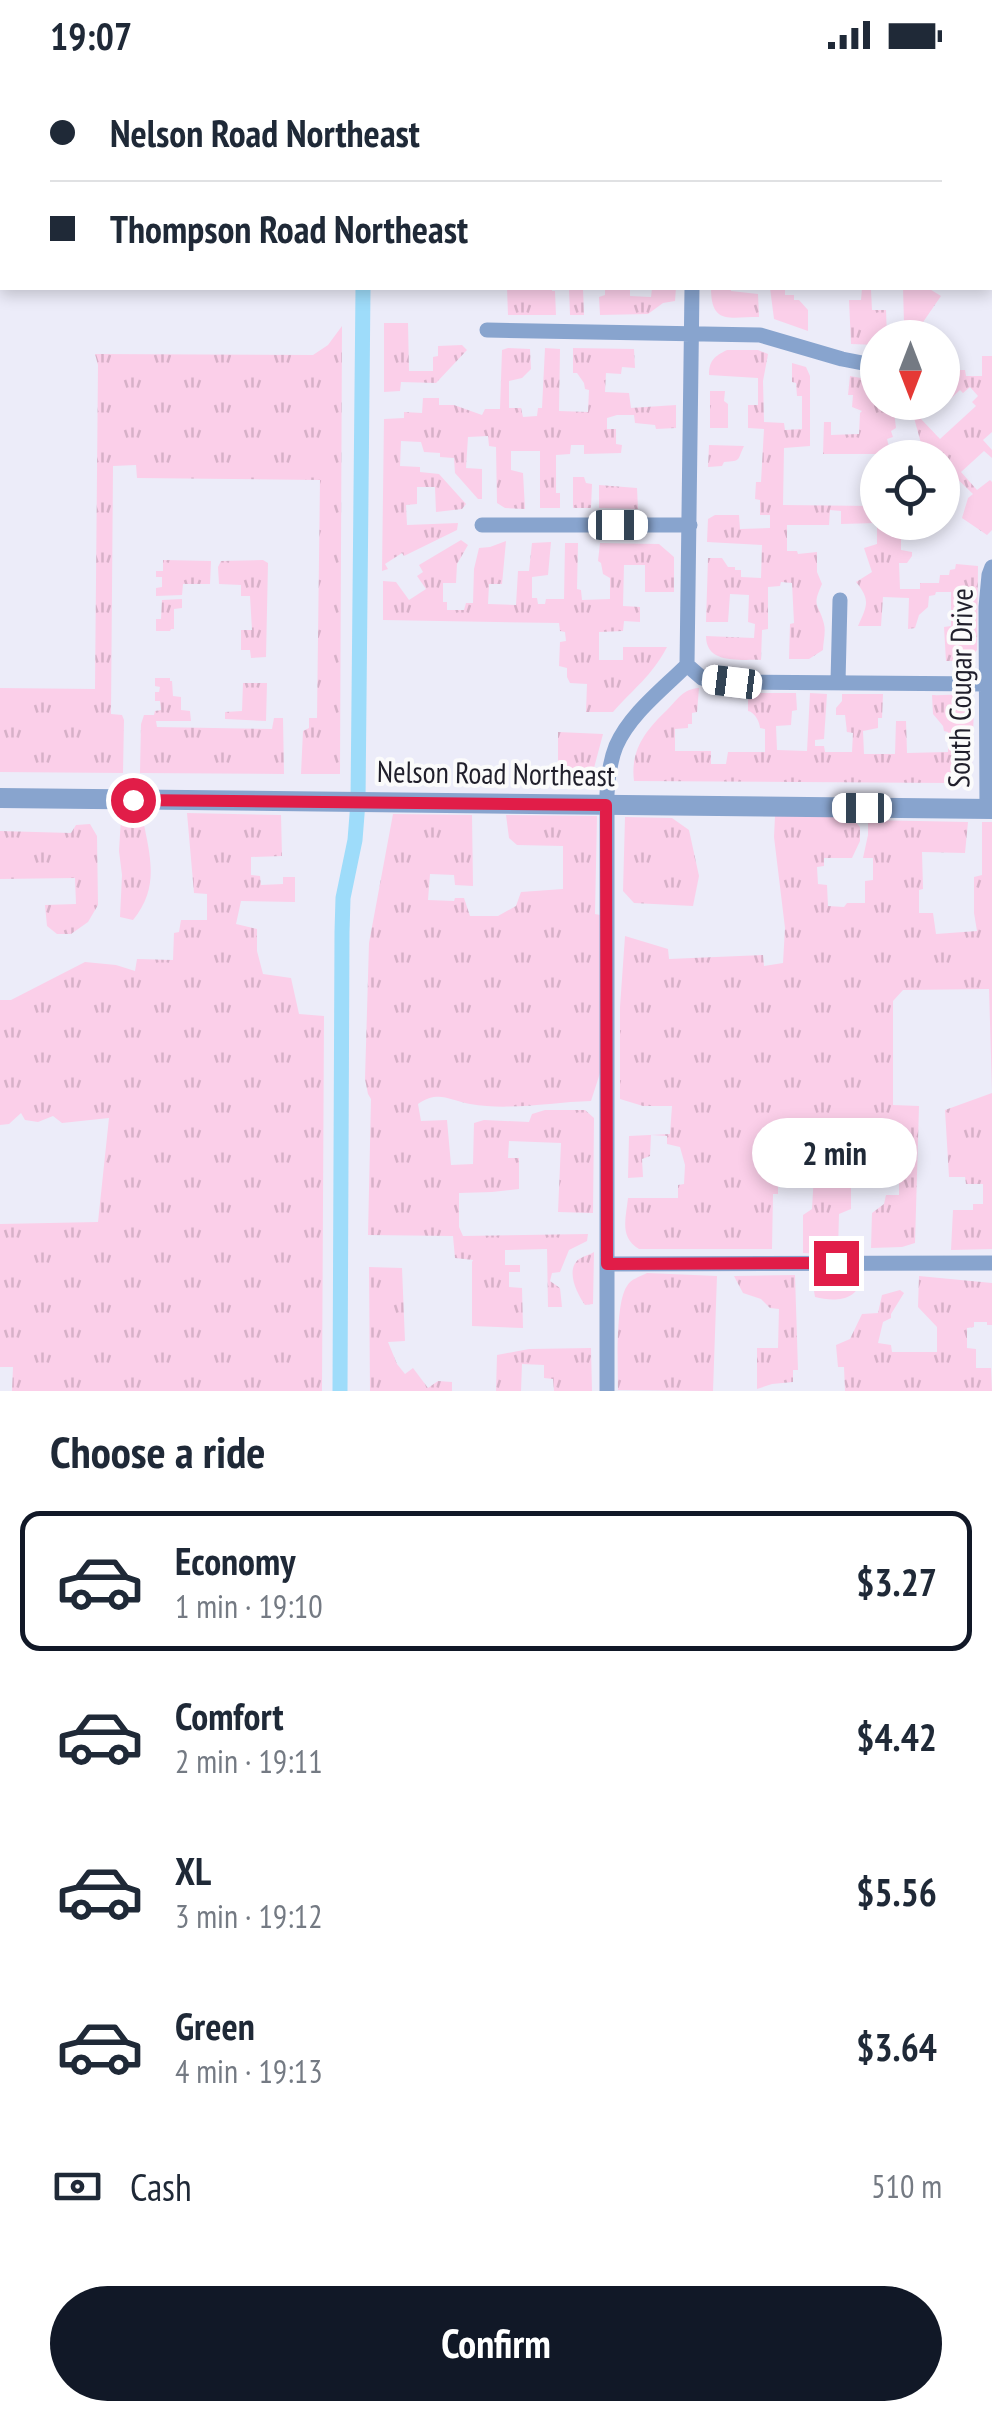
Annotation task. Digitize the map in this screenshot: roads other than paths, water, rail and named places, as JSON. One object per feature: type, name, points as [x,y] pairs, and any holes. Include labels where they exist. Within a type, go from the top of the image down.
[{"type":"street","points":[[607,1391],[606,805],[609,769],[617,744],[633,720],[687,665],[692,290]]},
{"type":"street","points":[[487,330],[760,334],[860,362]]},
{"type":"street","points":[[482,524],[690,525]]},
{"type":"street","name":"South Cougar Drive","points":[[989,809],[986,607],[992,568]]},
{"type":"street","points":[[838,682],[840,600]]},
{"type":"street","points":[[687,665],[702,678],[732,682],[986,684]]},
{"type":"street","name":"Nelson Road Northeast","points":[[0,798],[989,809]]},
{"type":"street","points":[[607,1264],[992,1262]]},
{"type":"waterway","points":[[340,1391],[342,932],[343,898],[358,802],[363,290]]}]
